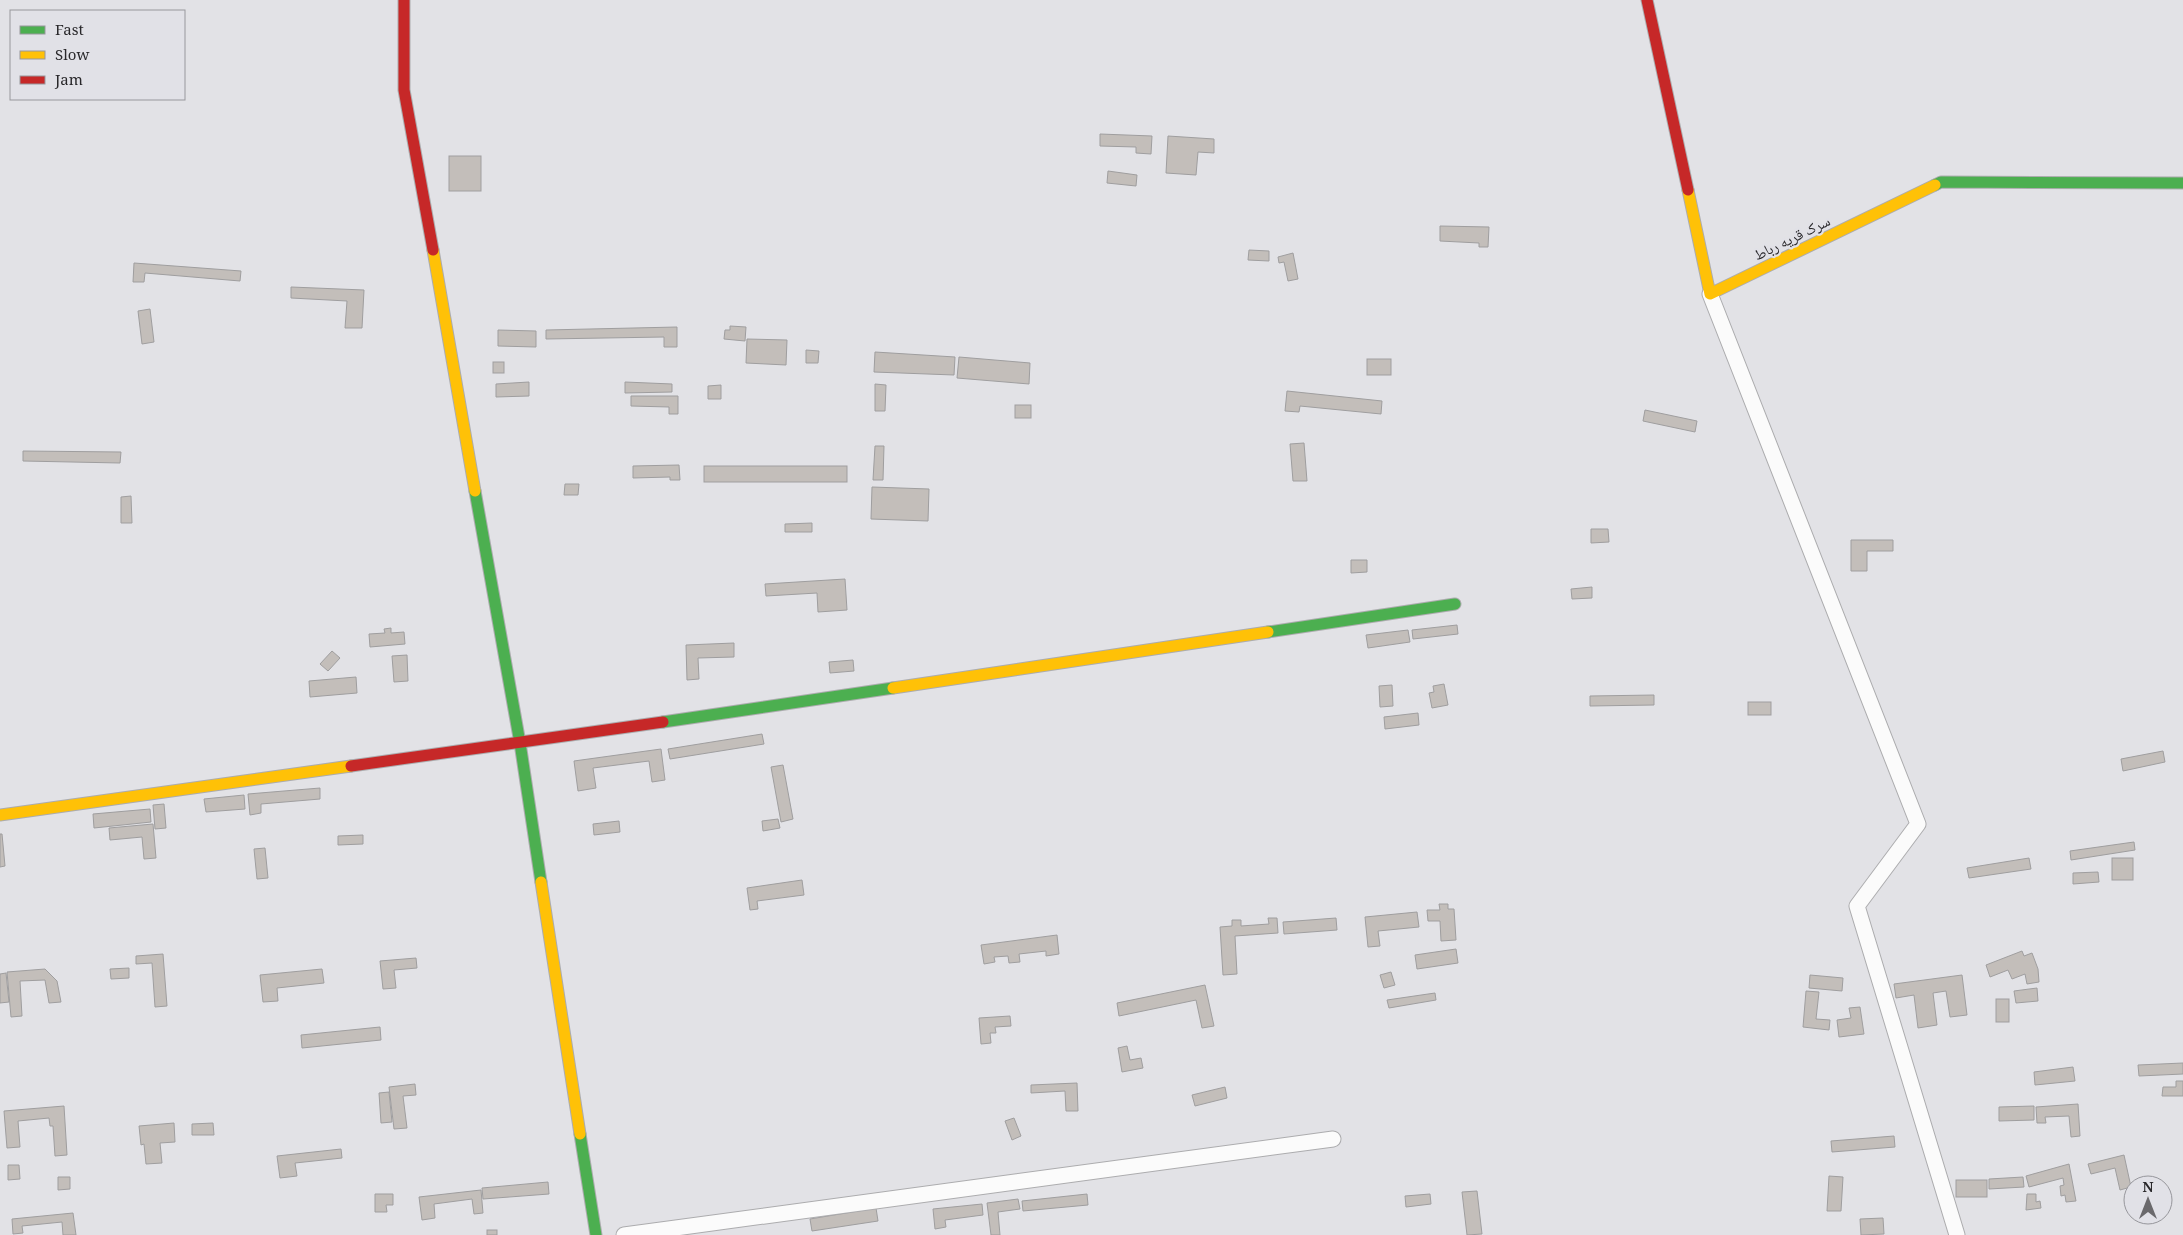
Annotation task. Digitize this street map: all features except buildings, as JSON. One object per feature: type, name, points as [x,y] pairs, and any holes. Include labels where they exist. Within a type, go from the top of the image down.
[{"type":"street","points":[[404,0],[404,90],[520,743],[596,1235]]},
{"type":"street","points":[[1647,0],[1710,294],[1918,824],[1857,906],[1957,1235]]},
{"type":"street","name":"سرک قریه رباط","points":[[1710,294],[1941,182],[2183,184]]},
{"type":"street","points":[[0,815],[520,743],[1455,604]]},
{"type":"street","points":[[624,1235],[1333,1139]]},
{"type":"traffic: fast","points":[[1935,185],[1941,182],[2183,183]]},
{"type":"traffic: fast","points":[[475,491],[520,743],[541,882]]},
{"type":"traffic: fast","points":[[1268,632],[1455,604]]},
{"type":"traffic: fast","points":[[663,722],[893,688]]},
{"type":"traffic: fast","points":[[580,1134],[596,1235]]},
{"type":"traffic: slow","points":[[1688,190],[1710,294],[1935,185]]},
{"type":"traffic: slow","points":[[433,250],[475,491]]},
{"type":"traffic: slow","points":[[893,688],[1268,632]]},
{"type":"traffic: slow","points":[[0,815],[351,766]]},
{"type":"traffic: slow","points":[[541,882],[580,1134]]},
{"type":"traffic: jam","points":[[404,0],[404,90],[433,250]]},
{"type":"traffic: jam","points":[[1647,0],[1688,190]]},
{"type":"traffic: jam","points":[[351,766],[663,722]]}]
